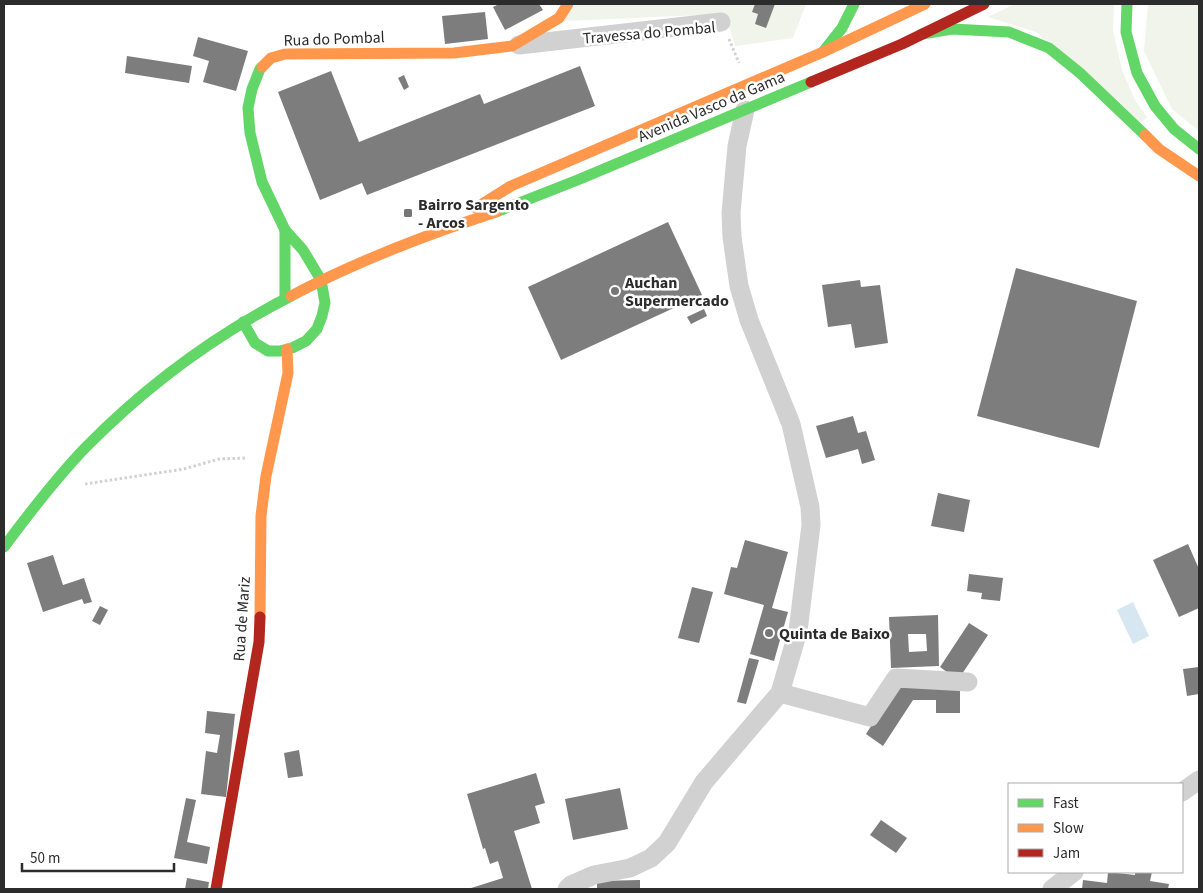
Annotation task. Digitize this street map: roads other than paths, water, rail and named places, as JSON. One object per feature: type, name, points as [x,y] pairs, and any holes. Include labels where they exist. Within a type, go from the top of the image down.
[{"type":"main road","name":"Rua do Pombal","points":[[321,280],[302,250],[285,230],[262,182],[250,133],[248,108],[252,89],[260,69],[271,58],[285,54],[454,53],[512,46],[559,18],[568,4]]},
{"type":"main road","points":[[823,52],[842,28],[854,4]]},
{"type":"main road","name":"Avenida Vasco da Gama","points":[[446,228],[510,186],[823,52],[925,4]]},
{"type":"main road","name":"Avenida Vasco da Gama","points":[[4,546],[59,477],[88,445],[141,395],[182,363],[243,322],[286,298],[364,260],[446,228],[519,204],[745,110],[922,34],[984,4]]},
{"type":"main road","points":[[1127,4],[1126,32],[1137,73],[1155,106],[1174,130],[1199,148]]},
{"type":"main road","points":[[922,34],[952,29],[1008,32],[1049,48],[1080,73],[1159,150],[1199,176]]},
{"type":"main road","name":"Rua do Pombal","points":[[285,230],[286,298]]},
{"type":"main road","points":[[243,322],[255,343],[268,351],[292,348],[306,341],[317,329],[322,316],[325,303],[321,280]]},
{"type":"main road","name":"Rua de Mariz","points":[[216,889],[259,642],[261,516],[266,476],[288,373],[287,349]]},
{"type":"street","name":"Travessa do Pombal","points":[[512,46],[721,22]]},
{"type":"street","points":[[567,889],[571,885],[594,875],[630,868],[651,858],[667,843],[704,782],[780,693],[798,631],[812,525],[810,507],[791,424],[749,320],[739,286],[732,237],[731,213],[737,146],[745,110]]},
{"type":"street","points":[[780,693],[870,718],[896,678],[968,682]]},
{"type":"street","points":[[1183,791],[1199,780]]},
{"type":"street","points":[[1052,889],[1073,873]]},
{"type":"water","points":[[1133,602],[1149,636],[1133,644],[1117,610]]},
{"type":"place","name":"Bairro Sargento - Arcos","points":[[408,213]]},
{"type":"place","name":"Auchan Supermercado","points":[[615,291]]},
{"type":"place","name":"Quinta de Baixo","points":[[769,633]]}]
